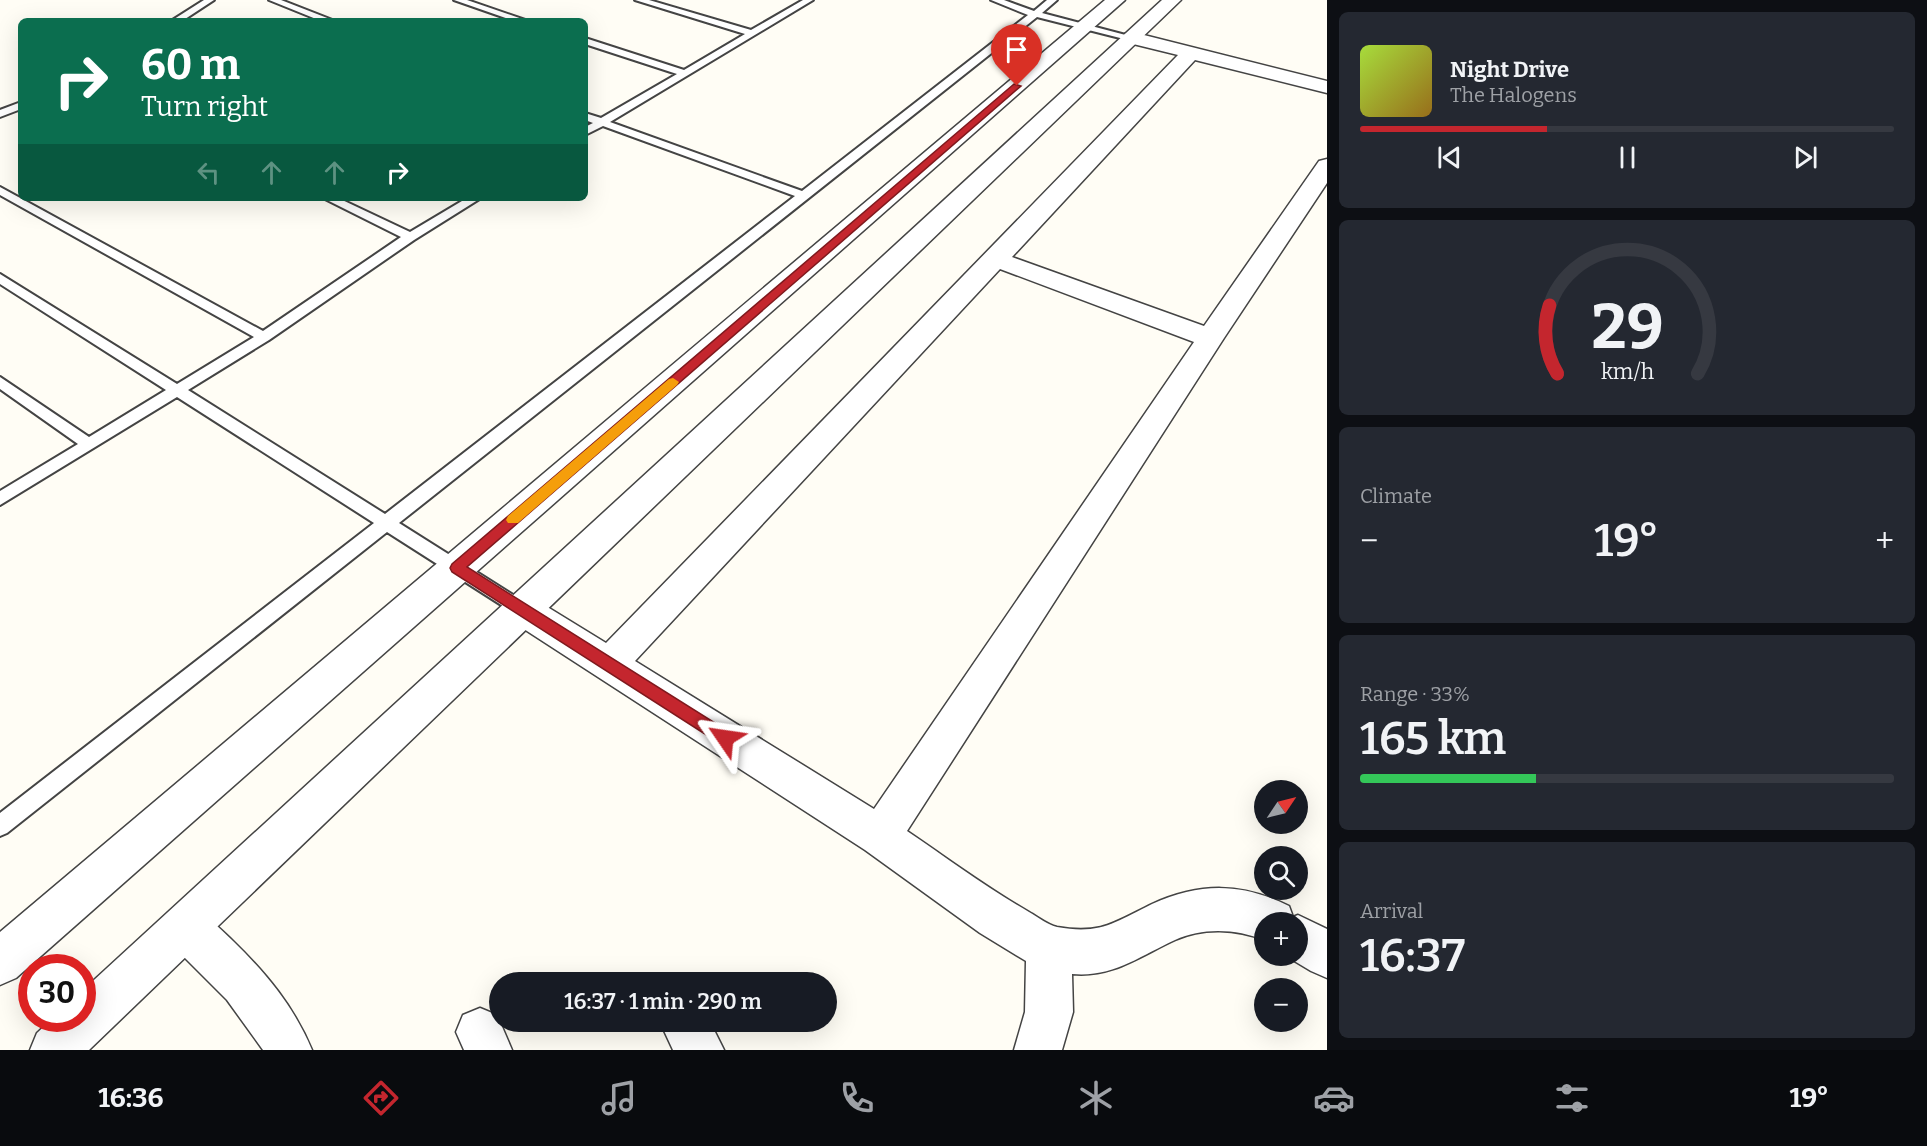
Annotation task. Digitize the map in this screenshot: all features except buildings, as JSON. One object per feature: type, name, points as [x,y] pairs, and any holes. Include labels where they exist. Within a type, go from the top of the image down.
[{"type":"street","points":[[54,1050],[523,610],[990,139],[1085,27],[1116,0]]},
{"type":"street","points":[[0,962],[457,568],[990,139],[1132,38],[1172,0]]},
{"type":"street","points":[[1132,38],[1327,87]]},
{"type":"street","points":[[609,664],[1191,53]]},
{"type":"street","points":[[880,836],[1210,338],[1327,166]]},
{"type":"street","points":[[995,259],[1210,338]]},
{"type":"street","points":[[523,610],[880,836],[996,918],[1049,949],[1089,953],[1117,947],[1168,921],[1196,912],[1235,909],[1254,915]]},
{"type":"street","points":[[186,927],[258,999],[275,1022],[288,1050]]},
{"type":"street","points":[[1308,943],[1327,955]]},
{"type":"street","points":[[1038,1050],[1049,1012],[1049,949]]},
{"type":"street","points":[[690,1032],[700,1050]]},
{"type":"lane","points":[[181,18],[210,0]]},
{"type":"lane","points":[[273,0],[322,18]]},
{"type":"lane","points":[[458,0],[514,18]]},
{"type":"lane","points":[[639,0],[751,33]]},
{"type":"lane","points":[[588,130],[809,0]]},
{"type":"lane","points":[[995,0],[1035,14],[1132,38]]},
{"type":"lane","points":[[0,826],[1053,0]]},
{"type":"lane","points":[[588,42],[684,73]]},
{"type":"lane","points":[[0,114],[18,106]]},
{"type":"lane","points":[[588,117],[803,195]]},
{"type":"lane","points":[[0,190],[18,200]]},
{"type":"lane","points":[[20,201],[264,338]]},
{"type":"lane","points":[[335,201],[410,237]]},
{"type":"lane","points":[[0,499],[264,338],[410,237],[470,201]]},
{"type":"lane","points":[[0,278],[523,610]]},
{"type":"lane","points":[[0,382],[89,445]]},
{"type":"slow traffic","points":[[513,520],[673,382]]},
{"type":"route","points":[[725,738],[457,568],[1017,86]]}]
